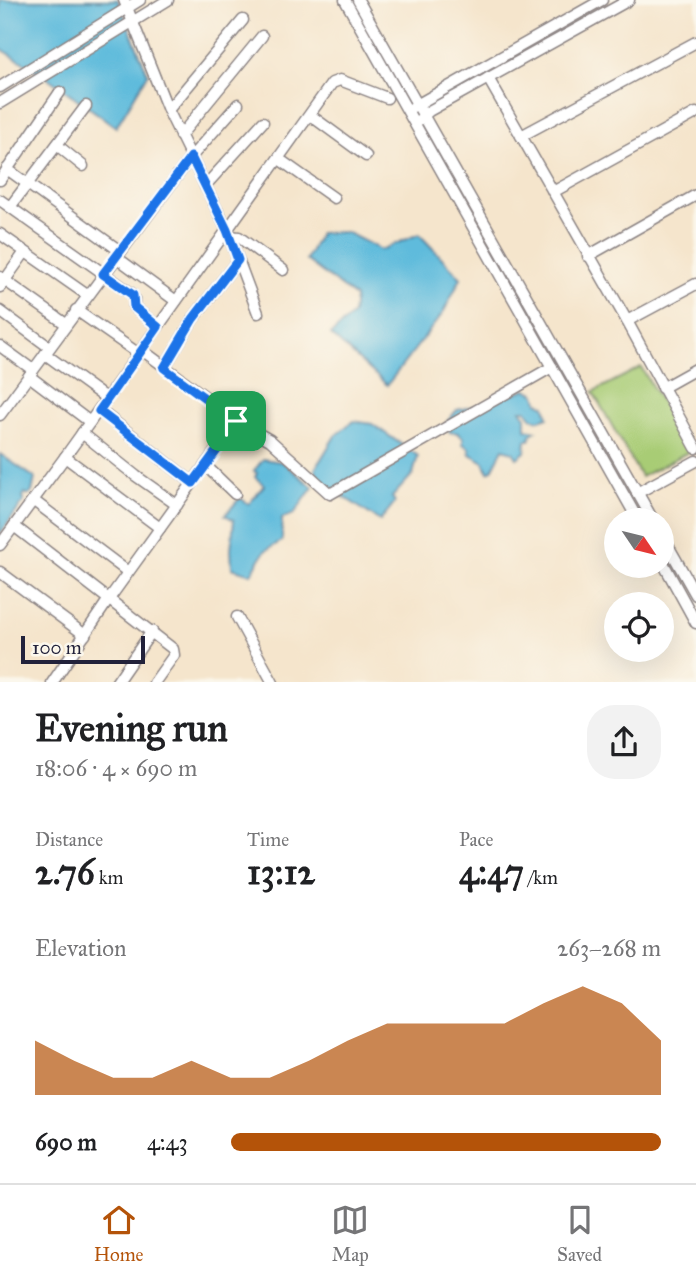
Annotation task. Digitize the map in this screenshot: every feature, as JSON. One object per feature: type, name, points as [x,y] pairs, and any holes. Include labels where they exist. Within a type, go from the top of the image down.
[{"type":"street","points":[[0,87],[126,4],[140,0]]},
{"type":"street","points":[[0,103],[168,0]]},
{"type":"street","points":[[345,0],[631,508]]},
{"type":"street","points":[[358,0],[646,508]]},
{"type":"street","points":[[407,111],[602,0]]},
{"type":"street","points":[[414,123],[488,78],[629,0]]},
{"type":"street","points":[[126,4],[168,110],[228,233],[258,313]]},
{"type":"street","points":[[168,110],[243,20]]},
{"type":"street","points":[[180,136],[262,36]]},
{"type":"street","points":[[521,136],[696,42]]},
{"type":"street","points":[[488,78],[696,448]]},
{"type":"street","points":[[0,545],[336,81],[340,80],[387,98]]},
{"type":"street","points":[[0,180],[60,92]]},
{"type":"street","points":[[0,415],[86,295],[191,157],[238,104]]},
{"type":"street","points":[[10,207],[86,106]]},
{"type":"street","points":[[552,192],[696,113]]},
{"type":"street","points":[[310,115],[366,156]]},
{"type":"street","points":[[205,186],[263,121]]},
{"type":"street","points":[[57,145],[83,166]]},
{"type":"street","points":[[279,159],[334,198]]},
{"type":"street","points":[[8,169],[176,301]]},
{"type":"street","points":[[588,256],[696,195]]},
{"type":"street","points":[[0,200],[131,293],[134,307],[158,327]]},
{"type":"street","points":[[228,233],[239,237],[283,270]]},
{"type":"street","points":[[0,234],[86,295]]},
{"type":"street","points":[[25,252],[1,282],[66,324]]},
{"type":"street","points":[[164,368],[193,319],[238,260]]},
{"type":"street","points":[[627,321],[696,284]]},
{"type":"street","points":[[76,310],[164,368],[236,421],[270,440],[330,494],[552,368]]},
{"type":"street","points":[[0,311],[107,399]]},
{"type":"street","points":[[0,346],[90,422]]},
{"type":"street","points":[[662,388],[696,369]]},
{"type":"street","points":[[99,411],[193,483]]},
{"type":"street","points":[[52,682],[236,421]]},
{"type":"street","points":[[82,433],[177,505]]},
{"type":"street","points":[[65,457],[160,528]]},
{"type":"street","points":[[637,493],[696,461]]},
{"type":"street","points":[[205,466],[235,494]]},
{"type":"street","points":[[34,500],[128,572]]},
{"type":"street","points":[[14,526],[173,649],[174,655],[154,682]]},
{"type":"street","points":[[674,556],[696,595]]},
{"type":"street","points":[[0,572],[85,635]]},
{"type":"street","points":[[671,578],[696,624]]},
{"type":"street","points":[[237,617],[273,682]]},
{"type":"street","points":[[116,682],[152,631]]},
{"type":"green space","points":[[641,367],[690,451],[641,477],[593,392]]},
{"type":"water","points":[[0,0],[118,0],[148,74],[116,127],[48,78],[0,48]]},
{"type":"water","points":[[346,232],[381,250],[419,234],[461,278],[443,313],[387,385],[331,335],[353,314],[355,297],[306,260],[320,233]]},
{"type":"water","points":[[526,389],[536,394],[538,402],[545,406],[548,417],[539,420],[532,418],[526,410],[521,410],[526,417],[526,429],[536,431],[531,434],[530,440],[526,440],[525,452],[517,458],[513,452],[503,449],[492,470],[488,472],[484,462],[470,454],[469,448],[463,444],[463,438],[458,433],[449,432],[446,423],[457,410],[486,404]]},
{"type":"water","points":[[353,421],[372,424],[418,456],[413,474],[392,497],[395,502],[380,521],[320,481],[315,469],[335,436]]},
{"type":"water","points":[[0,454],[35,478],[32,492],[29,495],[25,493],[22,498],[24,501],[0,534]]},
{"type":"water","points":[[263,459],[282,462],[313,487],[294,514],[282,518],[282,541],[265,551],[251,574],[232,568],[234,520],[225,515],[240,498],[249,504],[264,485],[255,477],[257,473],[254,471]]},
{"type":"route","points":[[191,157],[227,230],[238,260],[193,319],[164,368],[236,421],[193,483],[99,411],[158,327],[134,307],[131,293],[103,274],[191,157]]}]
